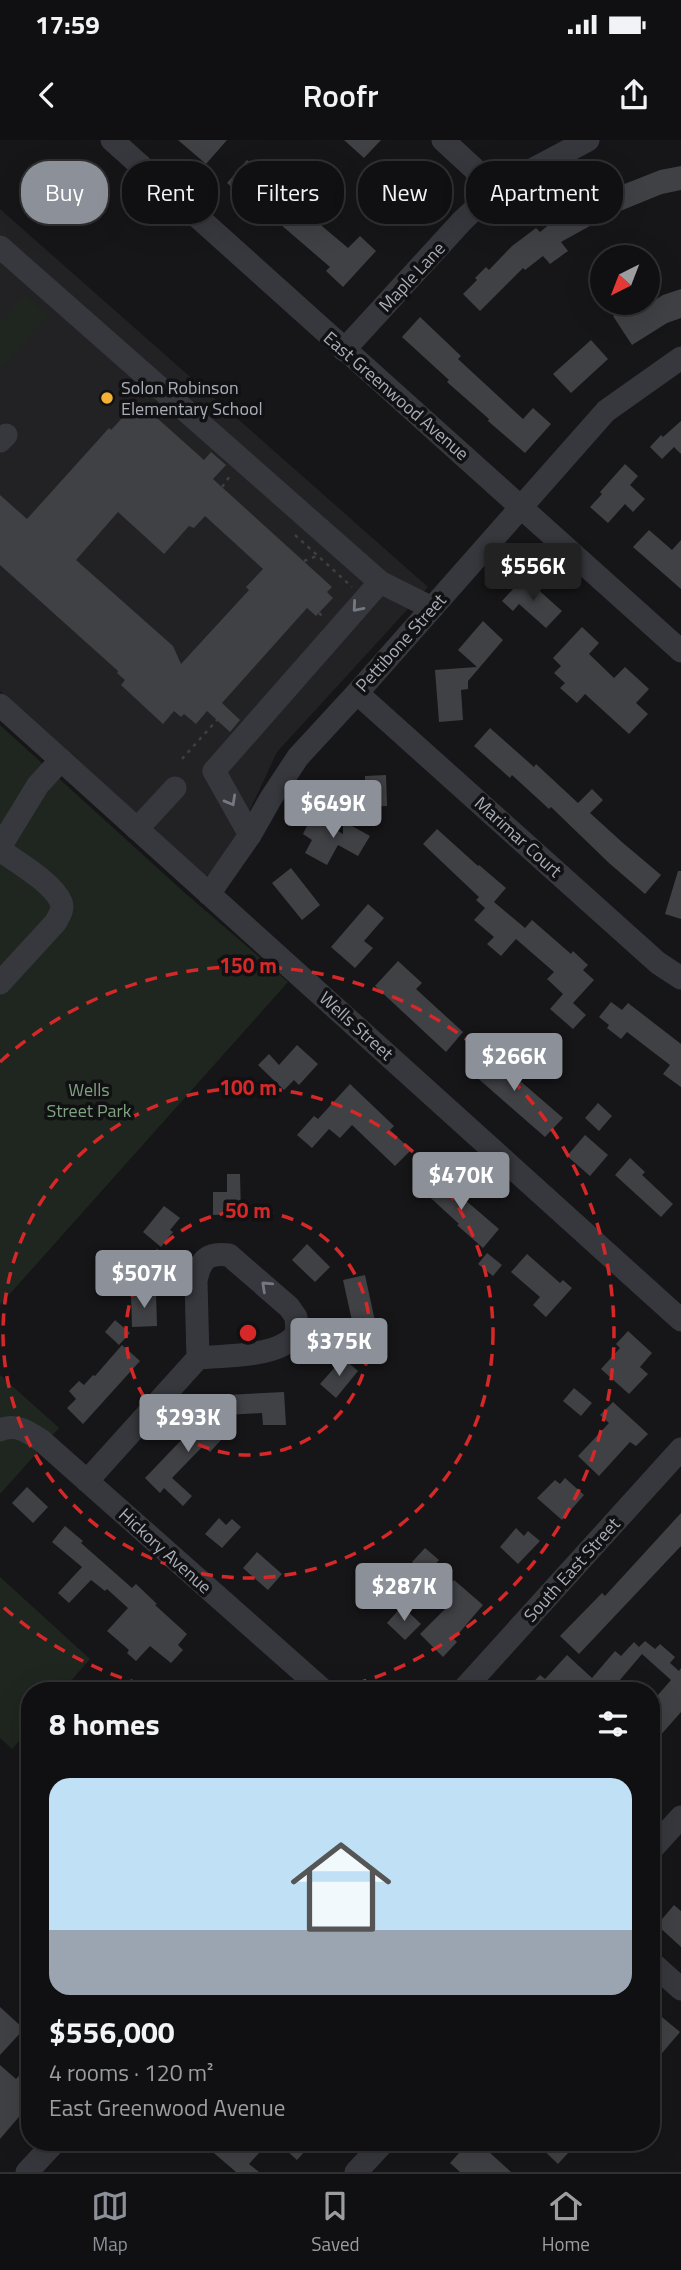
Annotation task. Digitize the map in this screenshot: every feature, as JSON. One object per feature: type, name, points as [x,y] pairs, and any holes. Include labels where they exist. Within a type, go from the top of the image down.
[{"type":"street","name":"East Greenwood Avenue","points":[[112,140],[681,651]]},
{"type":"street","points":[[443,140],[466,162]]},
{"type":"street","name":"Maple Lane","points":[[549,161],[588,140]]},
{"type":"street","name":"Maple Lane","points":[[344,350],[466,217]]},
{"type":"street","points":[[0,247],[372,590],[432,608]]},
{"type":"street","name":"Pettibone Street","points":[[209,894],[250,835],[298,757],[607,411],[681,359]]},
{"type":"street","points":[[250,835],[214,771],[372,590]]},
{"type":"street","name":"Marimar Court","points":[[357,693],[658,962],[681,978]]},
{"type":"street","name":"Wells Street","points":[[0,705],[681,1320]]},
{"type":"street","points":[[0,983],[61,913],[61,903],[52,891],[0,849],[38,785],[61,760]]},
{"type":"street","points":[[137,829],[175,788]]},
{"type":"street","points":[[87,1481],[198,1358],[276,1349],[292,1341],[297,1333],[296,1317],[289,1307],[229,1255],[218,1253],[210,1256],[198,1270],[198,1358]]},
{"type":"street","name":"Hickory Avenue","points":[[0,1430],[5,1427],[20,1428],[32,1434],[314,1682]]},
{"type":"street","name":"South East Street","points":[[470,1682],[681,1449]]},
{"type":"street","points":[[660,1840],[681,1816]]},
{"type":"street","points":[[660,1970],[681,1989]]},
{"type":"street","points":[[27,2172],[47,2151]]},
{"type":"street","points":[[356,2172],[376,2151]]},
{"type":"path","points":[[222,487],[230,476]]},
{"type":"path","points":[[288,529],[317,556],[372,590]]},
{"type":"path","points":[[304,561],[317,556]]},
{"type":"path","points":[[182,759],[217,720]]},
{"type":"shaded area","name":"Solon Robinson Elementary School","points":[[0,209],[428,587],[277,752],[233,846],[205,878],[0,691]]},
{"type":"green space","points":[[25,295],[48,316],[0,369],[0,323]]},
{"type":"green space","name":"Wells Street Park","points":[[0,725],[185,893],[288,982],[0,1305]]},
{"type":"green space","points":[[0,1375],[59,1428],[0,1494]]},
{"type":"green space","points":[[0,1577],[90,1659],[70,1682],[21,1682],[21,1739],[12,1749],[0,1738]]},
{"type":"building","points":[[178,140],[227,140],[209,161],[202,161]]},
{"type":"building","points":[[344,140],[381,140],[364,158]]},
{"type":"building","points":[[681,166],[681,190],[662,194],[623,210],[623,185],[660,170]]},
{"type":"building","points":[[280,224],[320,224],[348,248],[360,236],[376,251],[343,287],[326,271],[330,267]]},
{"type":"building","points":[[550,224],[594,224],[561,242],[568,251],[550,264],[543,256],[525,270],[523,268],[480,311],[463,294],[477,280],[475,278],[486,267],[489,270],[512,246],[536,228],[540,232]]},
{"type":"building","points":[[681,289],[681,318],[667,323],[632,345],[613,316],[660,315],[660,297]]},
{"type":"building","points":[[420,317],[461,356],[458,359],[523,419],[533,408],[551,424],[525,453],[488,421],[489,419],[402,337]]},
{"type":"building","points":[[591,340],[608,359],[571,393],[553,374]]},
{"type":"building","name":"Solon Robinson Elementary School","points":[[136,403],[145,411],[147,409],[204,460],[211,452],[226,465],[213,479],[332,587],[327,592],[333,598],[316,616],[307,608],[222,703],[240,720],[230,732],[207,711],[196,724],[184,714],[181,717],[174,711],[163,724],[121,685],[125,680],[118,671],[0,565],[0,495],[27,519],[109,428],[111,430]],"holes":[[[118,512],[164,554],[189,526],[194,528],[205,516],[263,569],[246,587],[249,590],[181,664],[173,646],[76,560]]]},
{"type":"building","points":[[681,421],[681,454],[674,447],[662,459],[650,447],[661,435],[663,437]]},
{"type":"building","points":[[625,464],[638,476],[630,485],[645,499],[633,512],[625,504],[608,523],[590,507]]},
{"type":"building","points":[[649,530],[672,550],[681,540],[681,589],[633,547]]},
{"type":"building","points":[[524,577],[562,611],[546,628],[519,604],[513,611],[502,601]]},
{"type":"building","points":[[483,621],[503,640],[468,681],[468,689],[461,690],[463,720],[439,722],[435,670],[477,667],[458,650]]},
{"type":"building","points":[[582,627],[599,643],[589,654],[614,678],[625,667],[649,689],[636,703],[648,714],[629,734],[585,694],[577,703],[560,688],[565,683],[554,673],[561,666],[553,658]]},
{"type":"building","points":[[490,728],[534,767],[536,764],[578,803],[592,789],[603,800],[590,813],[661,875],[645,894],[551,807],[549,809],[512,775],[510,778],[474,746]]},
{"type":"building","points":[[386,775],[387,806],[342,808],[341,784],[365,783],[365,776]]},
{"type":"building","points":[[312,816],[343,834],[343,821],[370,836],[358,856],[338,845],[327,865],[305,853],[312,840],[303,834]]},
{"type":"building","points":[[437,829],[506,888],[494,902],[525,928],[532,920],[588,965],[583,970],[594,980],[573,1003],[586,1015],[573,1029],[550,1009],[563,994],[547,979],[554,972],[516,939],[501,956],[487,944],[494,937],[474,920],[485,908],[476,900],[479,897],[423,844]]},
{"type":"building","points":[[291,868],[320,905],[302,920],[272,883]]},
{"type":"building","points":[[678,871],[681,871],[681,919],[665,914]]},
{"type":"building","points":[[368,904],[384,918],[364,941],[373,948],[355,968],[331,947]]},
{"type":"building","points":[[398,961],[422,983],[416,989],[463,1032],[446,1052],[375,986]]},
{"type":"building","points":[[611,1002],[622,1010],[628,1003],[681,1044],[681,1087],[663,1074],[670,1065],[627,1032],[621,1039],[607,1028],[609,1025],[599,1017]]},
{"type":"building","points":[[297,1045],[318,1064],[299,1085],[294,1080],[284,1090],[258,1065],[269,1054],[279,1065]]},
{"type":"building","points":[[482,1048],[563,1118],[545,1137],[465,1067]]},
{"type":"building","points":[[350,1084],[394,1126],[390,1130],[411,1150],[395,1166],[352,1125],[340,1138],[329,1129],[312,1148],[297,1135],[314,1116],[318,1119]]},
{"type":"building","points":[[598,1103],[612,1116],[599,1131],[585,1118]]},
{"type":"building","points":[[585,1135],[608,1155],[590,1176],[567,1156]]},
{"type":"building","points":[[630,1158],[645,1172],[642,1175],[673,1204],[661,1217],[615,1175]]},
{"type":"building","points":[[227,1174],[240,1174],[241,1214],[213,1215],[213,1192],[227,1192]]},
{"type":"building","points":[[436,1175],[499,1229],[483,1248],[422,1190]]},
{"type":"building","points":[[164,1206],[180,1218],[161,1247],[143,1232]]},
{"type":"building","points":[[307,1244],[330,1267],[315,1282],[292,1260]]},
{"type":"building","points":[[487,1253],[502,1265],[493,1276],[478,1264]]},
{"type":"building","points":[[527,1254],[560,1283],[563,1280],[572,1288],[546,1317],[533,1305],[540,1297],[511,1272]]},
{"type":"building","points":[[365,1275],[378,1335],[356,1339],[343,1280]]},
{"type":"building","points":[[131,1294],[156,1294],[157,1326],[132,1327]]},
{"type":"building","points":[[115,1320],[130,1333],[119,1345],[105,1332]]},
{"type":"building","points":[[628,1331],[652,1353],[640,1367],[648,1374],[629,1394],[601,1369],[620,1348],[616,1344]]},
{"type":"building","points":[[122,1345],[140,1361],[83,1424],[67,1408],[76,1399],[69,1391],[79,1381],[84,1385],[95,1376]]},
{"type":"building","points":[[343,1358],[358,1371],[336,1398],[320,1384]]},
{"type":"building","points":[[574,1388],[592,1403],[581,1416],[563,1401]]},
{"type":"building","points":[[284,1392],[286,1425],[263,1425],[262,1413],[226,1415],[225,1395]]},
{"type":"building","points":[[613,1402],[648,1434],[636,1446],[630,1442],[599,1476],[578,1456],[609,1423],[600,1415]]},
{"type":"building","points":[[208,1408],[231,1429],[210,1452],[203,1446],[172,1478],[192,1496],[183,1506],[164,1488],[160,1493],[145,1478]]},
{"type":"building","points":[[565,1478],[584,1495],[562,1520],[537,1498],[555,1480],[560,1484]]},
{"type":"building","points":[[27,1487],[48,1507],[33,1523],[12,1503]]},
{"type":"building","points":[[681,1513],[681,1546],[579,1654],[560,1636],[602,1593],[605,1596]]},
{"type":"building","points":[[219,1518],[226,1525],[232,1519],[241,1527],[222,1548],[205,1534]]},
{"type":"building","points":[[65,1526],[132,1588],[136,1584],[187,1634],[178,1645],[183,1650],[171,1663],[150,1646],[136,1661],[127,1653],[129,1650],[107,1631],[128,1608],[107,1589],[105,1591],[91,1580],[69,1603],[58,1593],[82,1567],[52,1542]]},
{"type":"building","points":[[516,1528],[524,1536],[528,1531],[540,1541],[518,1564],[500,1547]]},
{"type":"building","points":[[425,1548],[439,1560],[426,1575],[412,1562]]},
{"type":"building","points":[[257,1552],[282,1574],[268,1590],[243,1568]]},
{"type":"building","points":[[454,1580],[483,1605],[454,1639],[457,1642],[443,1657],[420,1634],[447,1607],[438,1599]]},
{"type":"building","points":[[402,1606],[421,1624],[405,1640],[387,1623]]},
{"type":"building","points":[[645,1641],[655,1649],[660,1644],[675,1657],[670,1663],[679,1671],[681,1668],[681,1712],[660,1736],[660,1693],[671,1680],[642,1654],[620,1682],[533,1682],[540,1675],[545,1679],[567,1655],[592,1678],[615,1651],[621,1656],[634,1642],[639,1647]]},
{"type":"building","points":[[674,1905],[681,1911],[681,1947],[660,1928],[660,1921]]},
{"type":"building","points":[[0,2007],[21,2026],[21,2032],[0,2055]]},
{"type":"building","points":[[660,2015],[680,2032],[660,2055]]},
{"type":"building","points":[[0,2065],[16,2079],[21,2074],[21,2114],[0,2139]]},
{"type":"building","points":[[212,2151],[261,2151],[249,2164],[259,2172],[236,2172]]},
{"type":"building","points":[[287,2151],[305,2151],[297,2160]]},
{"type":"building","points":[[461,2151],[488,2151],[511,2172],[460,2172],[450,2163]]},
{"type":"building","points":[[544,2151],[568,2151],[558,2164]]},
{"type":"place","name":"Solon Robinson Elementary School","points":[[107,398]]}]
